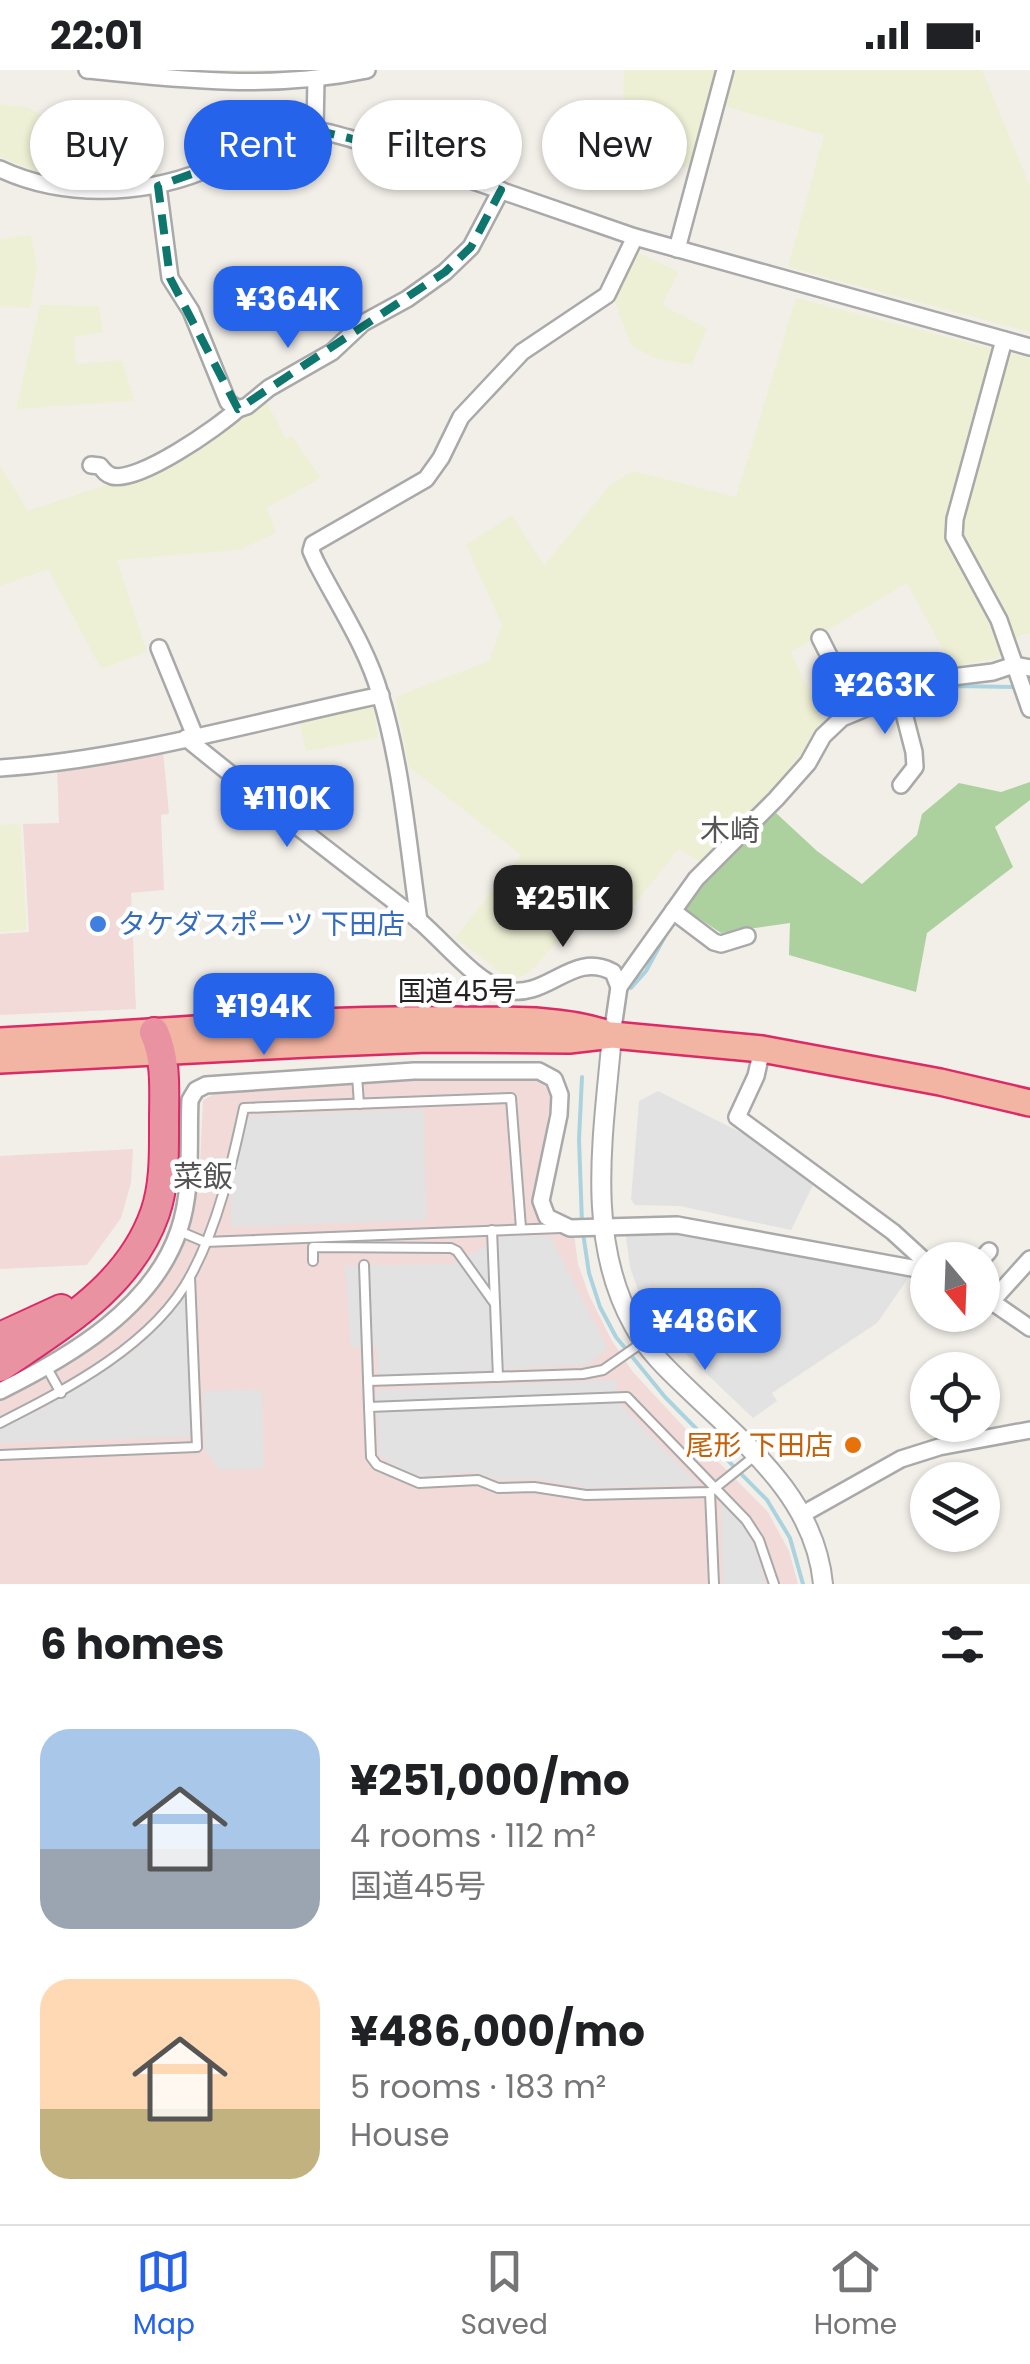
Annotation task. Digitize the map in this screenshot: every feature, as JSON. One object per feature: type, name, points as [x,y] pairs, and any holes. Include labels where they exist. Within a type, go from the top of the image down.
[{"type":"highway","name":"国道45号","points":[[0,1060],[155,1046],[307,1022],[570,1022],[612,1035],[762,1049],[1030,1103]]},
{"type":"highway","name":"国道45号","points":[[0,1041],[155,1046]]},
{"type":"highway","points":[[0,1337],[63,1308],[90,1290],[117,1260],[144,1204],[150,1169],[155,1046]]},
{"type":"highway","points":[[0,1367],[91,1304],[120,1274],[142,1242],[155,1212],[163,1171],[155,1046]]},
{"type":"street","points":[[88,70],[226,83],[316,80],[367,70]]},
{"type":"street","points":[[676,249],[725,70]]},
{"type":"street","points":[[315,100],[316,80]]},
{"type":"street","points":[[0,169],[30,181]]},
{"type":"street","points":[[159,190],[170,278],[191,311],[228,402],[238,408]]},
{"type":"street","points":[[90,465],[100,466],[116,477],[157,462],[216,428],[268,388],[332,352],[362,323],[407,299],[471,247],[501,190],[636,238],[1030,347]]},
{"type":"street","points":[[419,921],[381,696],[316,562],[314,544],[426,479],[441,458],[460,417],[522,352],[607,295],[636,238]]},
{"type":"street","points":[[1004,340],[955,519],[954,537],[1022,666],[1030,709]]},
{"type":"street","points":[[820,638],[857,711]]},
{"type":"street","points":[[159,648],[191,737],[300,832],[419,921],[486,980],[504,990],[531,991],[579,967],[598,964],[613,972],[619,988]]},
{"type":"street","points":[[823,1584],[803,1514],[756,1455],[644,1342],[607,1259],[603,1148],[619,988],[696,879],[808,764],[823,736],[842,718],[936,679],[1022,666]]},
{"type":"street","points":[[898,694],[915,767],[901,785]]},
{"type":"street","points":[[0,768],[32,766],[191,737],[381,696]]},
{"type":"street","points":[[673,910],[714,942],[721,944],[747,936]]},
{"type":"street","points":[[762,1049],[756,1076],[737,1117],[893,1232],[910,1249]]},
{"type":"street","points":[[0,1391],[47,1368],[108,1323],[142,1292],[162,1263],[179,1230],[189,1172],[190,1100],[196,1090],[206,1085],[414,1071],[539,1071],[554,1079],[560,1095],[540,1202],[547,1217],[570,1228],[677,1225],[910,1264]]},
{"type":"street","points":[[1000,1286],[1030,1259]]},
{"type":"street","points":[[1000,1307],[1030,1328]]},
{"type":"street","points":[[803,1514],[902,1458],[939,1446],[1030,1430]]},
{"type":"lane","points":[[357,1076],[360,1104]]},
{"type":"lane","points":[[0,1424],[98,1368],[167,1309],[190,1277],[206,1242],[244,1108],[511,1098],[521,1228]]},
{"type":"lane","points":[[179,1230],[206,1242],[570,1228]]},
{"type":"lane","points":[[492,1230],[498,1377]]},
{"type":"lane","points":[[314,1260],[313,1247],[441,1246],[457,1251],[494,1304]]},
{"type":"lane","points":[[364,1265],[371,1457],[377,1465],[410,1481],[478,1480],[498,1488],[534,1487],[586,1495],[714,1490],[756,1455]]},
{"type":"lane","points":[[0,1455],[197,1447],[190,1277]]},
{"type":"lane","points":[[368,1381],[603,1370],[644,1342]]},
{"type":"lane","points":[[47,1368],[61,1392]]},
{"type":"lane","points":[[561,1374],[562,1399]]},
{"type":"lane","points":[[369,1407],[627,1397],[760,1540],[774,1584]]},
{"type":"lane","points":[[714,1490],[714,1584]]},
{"type":"highlighted area","points":[[315,130],[501,190],[471,247],[445,272],[238,409],[170,278],[158,186]]},
{"type":"shaded area","points":[[163,750],[169,814],[161,815],[164,890],[131,893],[136,1009],[0,1015],[0,934],[29,932],[23,824],[59,823],[57,766]]},
{"type":"shaded area","points":[[493,1073],[537,1080],[548,1088],[551,1096],[533,1191],[534,1207],[547,1228],[574,1234],[578,1264],[589,1295],[612,1341],[633,1372],[768,1512],[789,1551],[798,1584],[0,1584],[0,1401],[100,1343],[130,1318],[177,1261],[199,1185],[203,1100],[222,1090]]},
{"type":"shaded area","points":[[658,1091],[744,1134],[813,1185],[791,1230],[680,1206],[635,1205],[631,1200],[639,1101]]},
{"type":"shaded area","points":[[424,1109],[426,1220],[231,1227],[231,1185],[248,1116]]},
{"type":"shaded area","points":[[133,1149],[131,1183],[121,1218],[87,1265],[0,1269],[0,1156]]},
{"type":"shaded area","points":[[671,1230],[842,1260],[909,1277],[877,1323],[772,1393],[777,1401],[753,1418],[671,1340],[653,1319],[639,1293],[626,1237],[630,1231]]},
{"type":"shaded area","points":[[505,1236],[550,1236],[608,1349],[587,1365],[378,1376],[377,1347],[351,1348],[345,1266],[452,1264]]},
{"type":"shaded area","points":[[187,1295],[190,1437],[1,1443],[0,1429],[44,1408],[137,1349]]},
{"type":"shaded area","points":[[617,1380],[618,1402],[699,1485],[587,1488],[538,1479],[503,1481],[473,1472],[412,1477],[379,1455],[376,1390]]},
{"type":"shaded area","points":[[262,1390],[264,1469],[219,1470],[204,1448],[203,1391]]},
{"type":"shaded area","points":[[721,1504],[737,1517],[755,1546],[766,1584],[723,1584]]},
{"type":"green space","points":[[624,70],[982,70],[1030,186],[1030,332],[788,267],[824,135],[713,103],[694,168],[687,167],[687,100],[623,97]]},
{"type":"green space","points":[[0,104],[30,109],[30,169],[0,157]]},
{"type":"green space","points":[[31,235],[37,268],[30,308],[0,306],[0,239]]},
{"type":"green space","points":[[635,251],[679,272],[662,305],[707,328],[692,365],[654,358],[631,345],[614,299]]},
{"type":"green space","points":[[796,298],[1030,358],[1030,634],[1022,634],[998,658],[952,667],[907,583],[791,652],[824,724],[786,777],[701,862],[679,849],[615,929],[589,905],[535,967],[524,976],[508,978],[455,938],[521,855],[409,767],[395,697],[489,661],[502,625],[466,545],[512,515],[544,565],[609,486],[634,471],[736,497]]},
{"type":"green space","points":[[40,305],[99,306],[103,332],[74,337],[76,364],[122,360],[134,401],[16,409]]},
{"type":"green space","points":[[264,397],[286,439],[292,436],[321,478],[267,508],[276,533],[239,550],[117,560],[147,652],[101,669],[48,569],[0,586],[0,465],[28,511],[169,464],[190,453]]},
{"type":"green space","points":[[373,707],[378,738],[306,751],[299,720]]},
{"type":"green space","points":[[1030,782],[1030,800],[995,827],[1013,867],[927,933],[916,992],[789,955],[790,923],[721,933],[685,909],[702,883],[776,813],[817,851],[862,884],[917,835],[922,814],[959,783],[1001,792]]},
{"type":"green space","points":[[20,824],[27,930],[0,932],[0,825]]},
{"type":"waterway","points":[[916,695],[954,686],[1015,687]]},
{"type":"waterway","points":[[631,988],[646,971],[669,929]]},
{"type":"waterway","points":[[582,1077],[582,1223]]},
{"type":"waterway","points":[[583,1233],[589,1273],[600,1307],[616,1337],[665,1397],[767,1500],[790,1538],[803,1584]]},
{"type":"place","name":"タケダスポーツ 下田店","points":[[98,924]]},
{"type":"place","name":"尾形 下田店","points":[[853,1445]]},
{"type":"district","name":"木崎","points":[[730,830]]},
{"type":"district","name":"菜飯","points":[[203,1176]]}]
